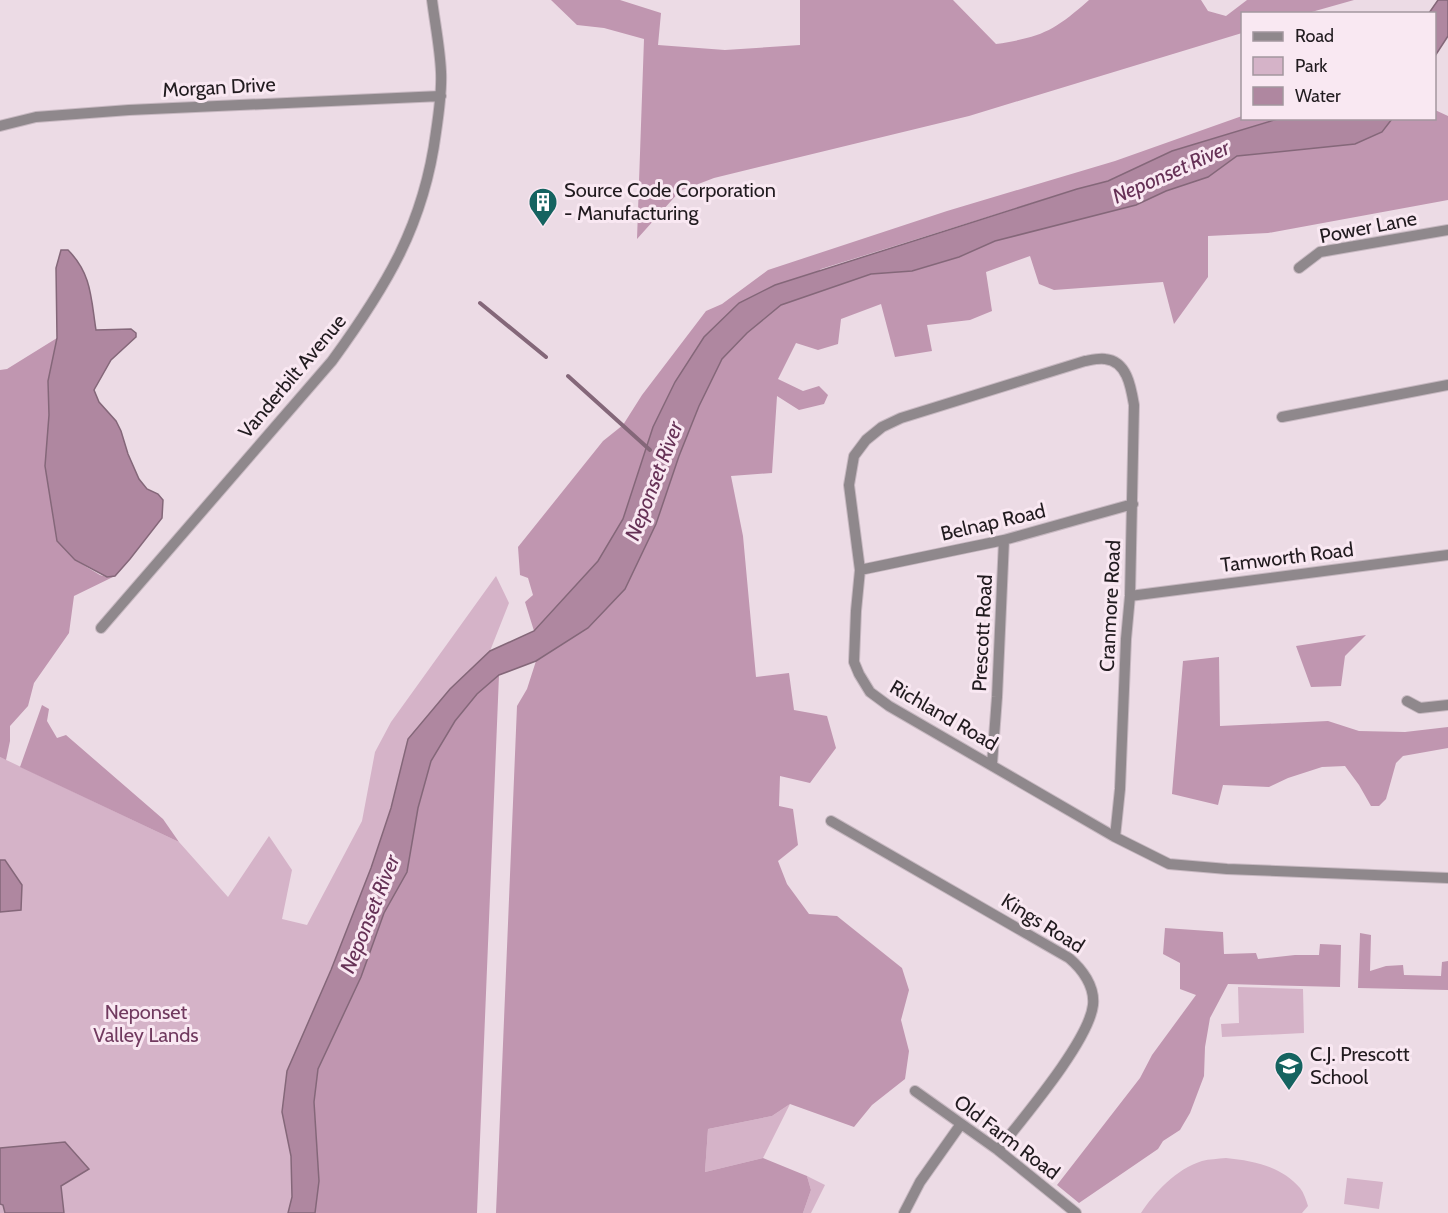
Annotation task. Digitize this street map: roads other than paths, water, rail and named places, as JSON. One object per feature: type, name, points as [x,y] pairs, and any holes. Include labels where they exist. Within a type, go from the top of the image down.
[{"type":"street","name":"Vanderbilt Avenue","points":[[101,628],[332,361],[363,318],[398,259],[419,208],[434,147],[441,96],[441,73],[432,0]]},
{"type":"street","name":"Morgan Drive","points":[[0,126],[36,117],[129,110],[441,96]]},
{"type":"street","name":"Power Lane","points":[[1299,268],[1320,252],[1448,230]]},
{"type":"street","name":"Richland Road","points":[[1127,377],[1119,365],[1106,359],[1085,361],[901,418],[882,427],[866,440],[854,456],[849,485],[860,570],[854,662],[870,692],[890,706],[1115,837],[1169,864],[1227,869],[1448,878]]},
{"type":"street","name":"Cranmore Road","points":[[1115,837],[1120,789],[1133,504],[1134,405],[1127,377]]},
{"type":"street","points":[[1282,417],[1448,385]]},
{"type":"street","name":"Belnap Road","points":[[860,570],[1004,540],[1133,504]]},
{"type":"street","name":"Prescott Road","points":[[992,764],[998,697],[1004,540]]},
{"type":"street","name":"Tamworth Road","points":[[1130,596],[1448,555]]},
{"type":"street","points":[[1407,701],[1420,708],[1448,705]]},
{"type":"street","name":"Kings Road","points":[[831,821],[1069,958],[1082,969],[1092,992],[1093,1003],[1089,1023],[1076,1046],[999,1150]]},
{"type":"street","name":"Old Farm Road","points":[[915,1091],[999,1150],[1076,1213]]},
{"type":"street","points":[[904,1213],[920,1182],[961,1124]]},
{"type":"water","points":[[1438,0],[1448,0],[1448,36],[1436,54],[1436,12],[1430,12]]},
{"type":"water","name":"Neponset River","points":[[1274,120],[1391,120],[1382,132],[1355,144],[1237,156],[1208,177],[1166,191],[1136,205],[995,241],[959,257],[912,271],[871,274],[781,305],[747,333],[722,359],[699,406],[656,524],[625,589],[588,628],[536,661],[499,675],[477,694],[455,721],[431,761],[418,808],[407,872],[384,913],[361,977],[318,1069],[314,1102],[319,1181],[315,1213],[288,1213],[292,1197],[291,1156],[282,1112],[287,1071],[331,970],[371,868],[391,808],[408,739],[450,689],[490,651],[534,631],[598,561],[623,519],[653,427],[675,382],[704,337],[739,303],[775,285],[1108,181],[1172,151]]},
{"type":"water","points":[[61,250],[68,250],[82,268],[89,287],[96,330],[131,329],[136,333],[136,337],[111,360],[94,390],[99,402],[116,421],[139,479],[147,489],[158,494],[163,500],[162,518],[115,576],[107,577],[75,560],[57,541],[45,466],[49,415],[48,381],[57,338],[56,268]]},
{"type":"water","points":[[0,860],[5,860],[22,885],[21,910],[0,912]]},
{"type":"water","points":[[65,1142],[89,1169],[61,1186],[64,1213],[5,1213],[3,1205],[0,1204],[0,1148]]},
{"type":"waterway","points":[[480,303],[546,357]]},
{"type":"waterway","name":"Neponset River","points":[[568,376],[650,450]]},
{"type":"place","name":"Source Code Corporation - Manufacturing","points":[[543,228]]},
{"type":"place","name":"C.J. Prescott School","points":[[1289,1092]]},
{"type":"park label","name":"Neponset Valley Lands","points":[[146,1024]]}]
